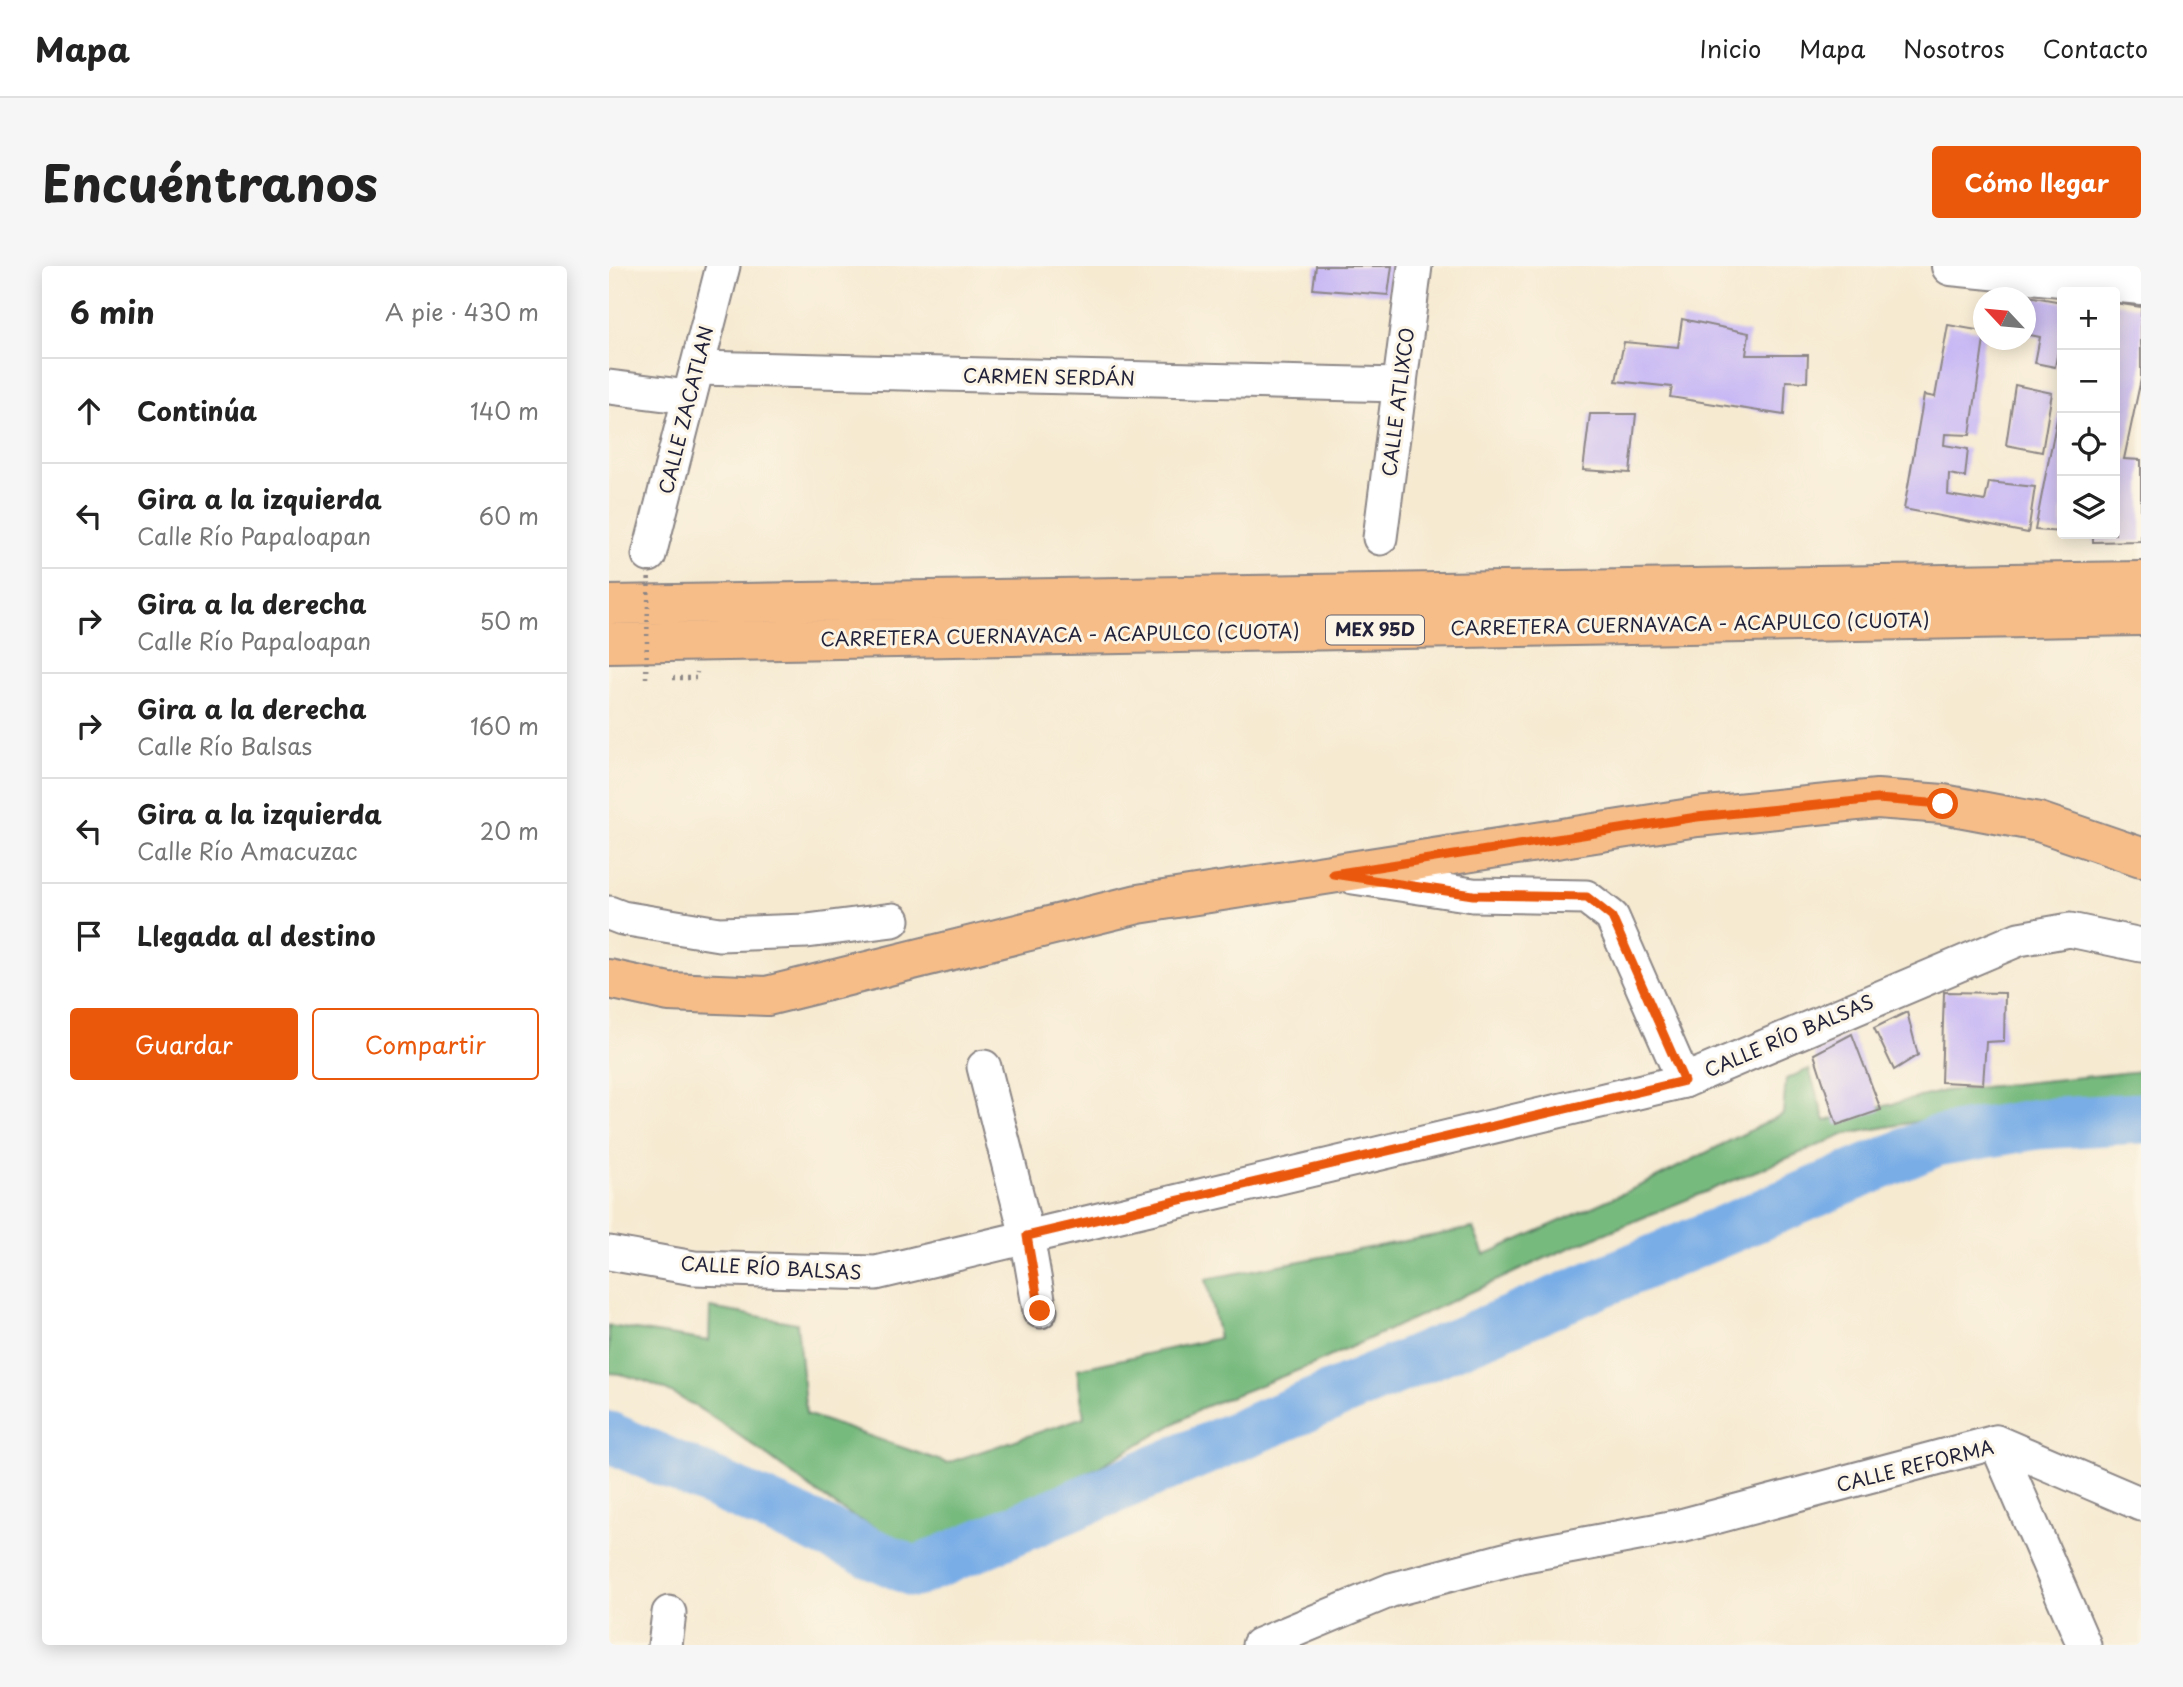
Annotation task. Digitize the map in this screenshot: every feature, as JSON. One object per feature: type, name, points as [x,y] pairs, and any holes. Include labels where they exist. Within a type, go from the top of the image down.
[{"type":"main road","name":"CARRETERA CUERNAVACA - ACAPULCO (CUOTA)","points":[[609,605],[2141,581]]},
{"type":"main road","name":"CARRETERA CUERNAVACA - ACAPULCO (CUOTA)","points":[[609,643],[2141,616]]},
{"type":"main road","points":[[609,979],[669,992],[767,996],[1138,904],[1697,817],[1877,799],[1943,804],[2039,822],[2141,857]]},
{"type":"street","name":"CALLE ZACATLAN","points":[[649,561],[723,266]]},
{"type":"street","name":"CALLE ATLIXCO","points":[[1380,538],[1415,266]]},
{"type":"street","points":[[1951,266],[2141,285]]},
{"type":"street","name":"CARMEN SERDÁN","points":[[609,387],[693,383],[1400,385]]},
{"type":"street","points":[[1333,874],[1473,895],[1587,897],[1612,917],[1684,1081]]},
{"type":"street","points":[[609,913],[622,918],[719,933],[807,931],[893,920]]},
{"type":"street","name":"CALLE RÍO BALSAS","points":[[609,1253],[694,1268],[876,1273],[1684,1081],[2019,939],[2070,930],[2141,945]]},
{"type":"street","points":[[984,1068],[1027,1236],[1040,1311]]},
{"type":"street","points":[[1996,1442],[2084,1645]]},
{"type":"street","name":"CALLE REFORMA","points":[[1259,1645],[1391,1590],[1520,1556],[1681,1526],[1996,1442],[2141,1504]]},
{"type":"street","points":[[665,1645],[669,1613]]},
{"type":"path","points":[[646,678],[649,561]]},
{"type":"path","points":[[660,678],[696,678]]},
{"type":"green space","points":[[1809,1069],[1825,1121],[1944,1091],[2141,1071],[2141,1108],[2019,1104],[1846,1134],[1550,1256],[1314,1364],[1204,1407],[1097,1468],[921,1550],[839,1508],[728,1427],[696,1407],[636,1378],[609,1373],[609,1326],[709,1341],[710,1308],[797,1323],[806,1414],[947,1463],[1084,1417],[1077,1369],[1219,1338],[1206,1279],[1473,1228],[1484,1255],[1648,1182],[1783,1114],[1786,1079]]},
{"type":"building","points":[[1316,266],[1392,266],[1388,295],[1313,289]]},
{"type":"building","points":[[2036,297],[2057,301],[2055,367],[2035,363],[2040,337],[2036,336]]},
{"type":"building","points":[[2120,304],[2141,307],[2141,379],[2124,459],[2141,460],[2141,541],[2093,542],[2093,539],[2120,539]]},
{"type":"building","points":[[1682,319],[1749,333],[1746,355],[1808,355],[1807,382],[1786,381],[1784,415],[1670,397],[1672,387],[1616,381],[1624,342],[1678,347]]},
{"type":"building","points":[[1948,325],[1973,329],[1973,350],[1983,350],[1970,435],[1945,434],[1944,445],[1968,449],[1965,477],[1949,474],[1948,495],[1985,501],[1989,482],[2035,487],[2028,533],[1904,509],[1924,395],[1935,397]]},
{"type":"building","points":[[2015,385],[2052,393],[2042,452],[2006,445]]},
{"type":"building","points":[[1590,414],[1636,414],[1630,473],[1583,470]]},
{"type":"building","points":[[2057,420],[2057,532],[2035,530]]},
{"type":"building","points":[[1944,992],[2005,993],[2004,1041],[1986,1042],[1983,1084],[1941,1082]]},
{"type":"building","points":[[1907,1012],[1918,1055],[1894,1070],[1874,1028]]},
{"type":"building","points":[[1852,1034],[1881,1110],[1837,1125],[1814,1054]]},
{"type":"waterway","points":[[609,1437],[915,1572],[1936,1141],[2037,1124],[2141,1118]]},
{"type":"route","points":[[1040,1311],[1027,1236],[1684,1081],[1612,917],[1587,897],[1473,895],[1333,874],[1697,817],[1877,799],[1943,804]]}]
